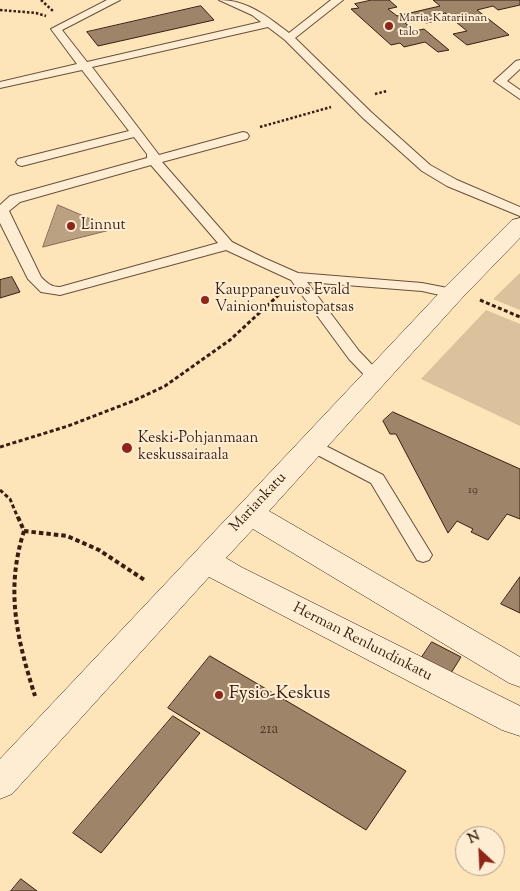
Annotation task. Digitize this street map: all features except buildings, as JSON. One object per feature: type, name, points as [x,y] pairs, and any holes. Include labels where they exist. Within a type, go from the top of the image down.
[{"type":"street","name":"Mariankatu","points":[[0,783],[375,377],[466,297],[520,225]]},
{"type":"street","points":[[250,513],[520,673]]},
{"type":"street","name":"Herman Renlundinkatu","points":[[206,560],[230,576],[514,720],[520,720]]},
{"type":"lane","points":[[115,0],[56,29],[153,154],[154,160],[227,245],[296,277],[422,287],[466,297]]},
{"type":"lane","points":[[224,0],[256,13],[290,38],[352,101],[426,168],[452,184],[520,212]]},
{"type":"lane","points":[[290,38],[316,14],[338,0]]},
{"type":"lane","points":[[0,85],[271,23]]},
{"type":"lane","points":[[520,63],[500,81],[520,95]]},
{"type":"lane","points":[[22,162],[135,133]]},
{"type":"lane","points":[[227,245],[60,292],[51,292],[42,288],[35,280],[2,216],[2,210],[8,204],[31,194],[243,136]]},
{"type":"lane","points":[[296,277],[354,356],[375,377]]},
{"type":"lane","points":[[312,445],[376,479],[423,555]]},
{"type":"path","points":[[0,10],[36,13],[70,23]]},
{"type":"path","points":[[258,127],[388,91]]},
{"type":"path","points":[[0,447],[24,442],[82,422],[140,398],[173,381],[266,308],[296,277]]},
{"type":"path","points":[[466,297],[520,317]]},
{"type":"path","points":[[0,490],[10,499],[24,530],[16,550],[13,579],[14,604],[20,649],[35,696]]},
{"type":"path","points":[[24,530],[67,536],[99,550],[146,580]]},
{"type":"shaded area","points":[[58,205],[114,229],[43,247]]},
{"type":"shaded area","points":[[520,273],[520,310],[493,299]]},
{"type":"shaded area","points":[[486,310],[520,324],[520,426],[421,379]]},
{"type":"place","name":"Maria-Katariinan talo","points":[[389,26]]},
{"type":"place","name":"Linnut","points":[[71,226]]},
{"type":"place","name":"Kauppaneuvos Evald Vainion muistopatsas","points":[[205,300]]},
{"type":"place","name":"Keski-Pohjanmaan keskussairaala","points":[[127,448]]},
{"type":"place","name":"Fysio-Keskus","points":[[219,695]]}]
